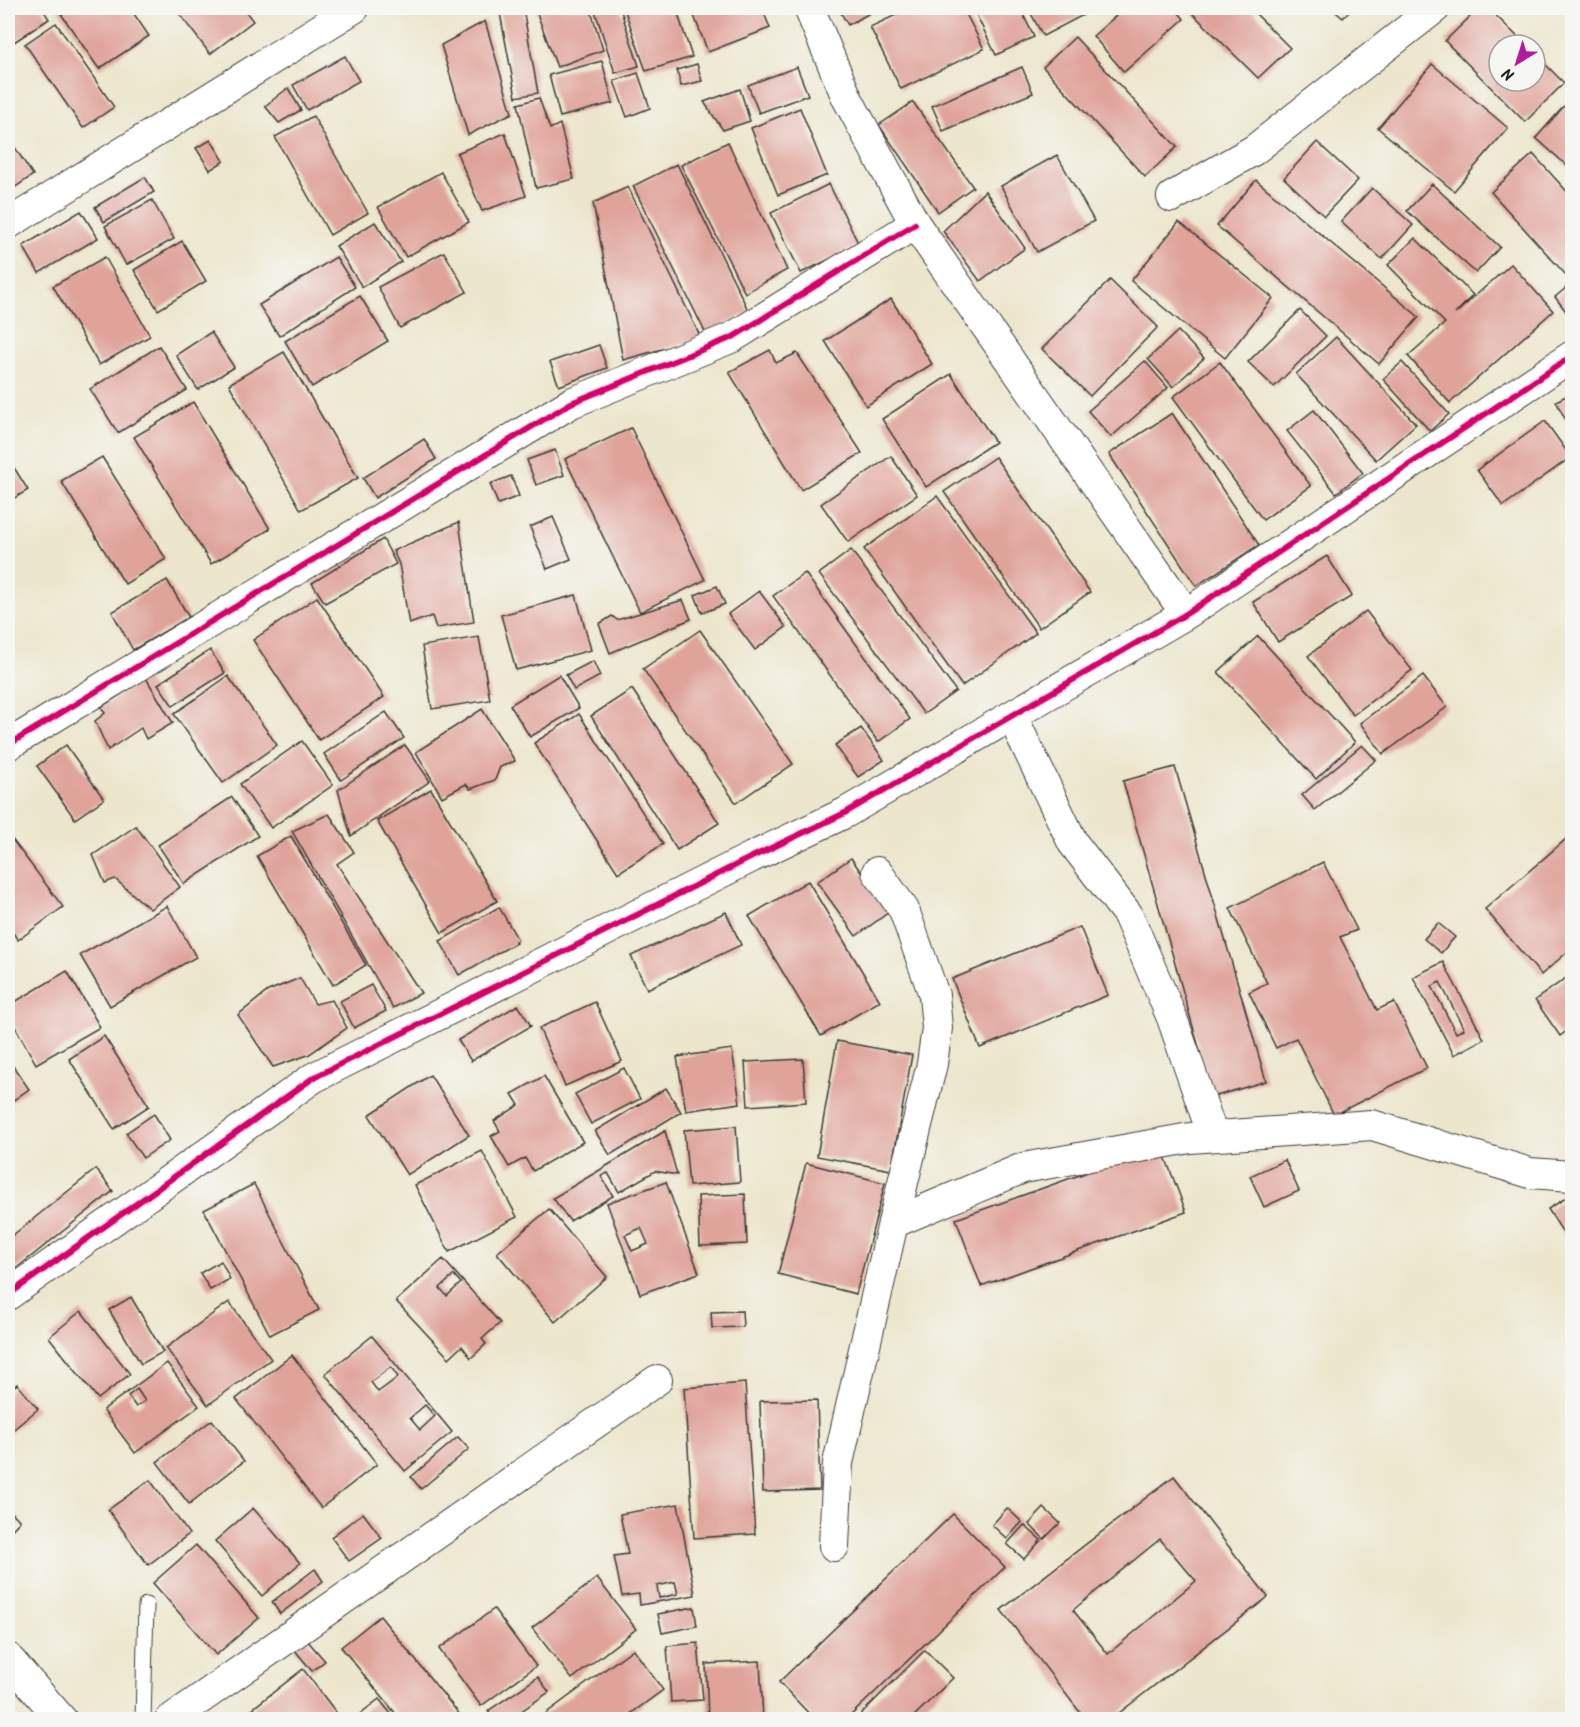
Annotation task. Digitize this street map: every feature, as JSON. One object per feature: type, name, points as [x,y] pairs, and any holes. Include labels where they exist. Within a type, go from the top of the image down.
[{"type":"street","points":[[8,224],[354,8]]},
{"type":"street","points":[[809,8],[847,98],[915,224],[1186,614]]},
{"type":"street","points":[[1172,197],[1254,150],[1435,8]]},
{"type":"street","points":[[8,745],[571,403],[733,337],[915,224]]},
{"type":"street","points":[[8,1295],[313,1078],[752,857],[845,813],[1186,614],[1572,356]]},
{"type":"street","points":[[1012,716],[1073,843],[1128,915],[1172,1017],[1213,1136]]},
{"type":"street","points":[[834,1546],[838,1463],[932,1064],[937,1028],[934,995],[904,910],[878,872]]},
{"type":"street","points":[[893,1223],[1023,1168],[1190,1138],[1213,1136],[1372,1125],[1530,1173],[1572,1176]]},
{"type":"street","points":[[170,1719],[657,1380]]},
{"type":"street","points":[[8,1658],[62,1719]]},
{"type":"lane","points":[[143,1719],[146,1605]]},
{"type":"building","points":[[8,8],[42,8],[49,19],[8,46]]},
{"type":"building","points":[[57,8],[130,8],[149,36],[99,69]]},
{"type":"building","points":[[175,8],[243,8],[253,21],[210,54]]},
{"type":"building","points":[[473,8],[494,8],[495,10],[475,15]]},
{"type":"building","points":[[499,8],[523,8],[538,93],[516,97]]},
{"type":"building","points":[[535,8],[590,8],[603,50],[557,67]]},
{"type":"building","points":[[594,8],[620,8],[639,66],[615,73]]},
{"type":"building","points":[[624,8],[676,8],[692,57],[646,71]]},
{"type":"building","points":[[691,8],[762,8],[770,28],[708,52]]},
{"type":"building","points":[[838,8],[879,8],[848,25]]},
{"type":"building","points":[[911,8],[963,8],[984,49],[901,89],[870,27]]},
{"type":"building","points":[[973,8],[1020,8],[1034,37],[996,55]]},
{"type":"building","points":[[1028,8],[1087,8],[1089,12],[1043,36]]},
{"type":"building","points":[[1125,8],[1175,8],[1184,19],[1124,72],[1093,36]]},
{"type":"building","points":[[1187,8],[1250,8],[1290,48],[1258,78]]},
{"type":"building","points":[[1331,8],[1353,8],[1343,18]]},
{"type":"building","points":[[1479,8],[1488,8],[1514,33],[1487,33],[1487,84],[1445,41]]},
{"type":"building","points":[[485,21],[512,113],[468,135],[441,45]]},
{"type":"building","points":[[56,23],[114,107],[83,128],[25,44]]},
{"type":"building","points":[[1075,37],[1177,147],[1145,177],[1043,67]]},
{"type":"building","points":[[345,56],[359,81],[307,110],[293,85]]},
{"type":"building","points":[[602,61],[613,103],[560,117],[549,75]]},
{"type":"building","points":[[697,64],[702,81],[681,86],[677,70]]},
{"type":"building","points":[[1432,64],[1508,128],[1454,191],[1378,128]]},
{"type":"building","points":[[1547,66],[1564,83],[1525,122],[1496,93],[1547,93]]},
{"type":"building","points":[[797,67],[808,95],[759,113],[748,85]]},
{"type":"building","points":[[1022,67],[1033,93],[943,131],[932,106]]},
{"type":"building","points":[[638,73],[650,108],[627,117],[614,81]]},
{"type":"building","points":[[288,88],[301,110],[279,123],[265,106]]},
{"type":"building","points":[[740,89],[750,121],[723,130],[704,102]]},
{"type":"building","points":[[539,98],[550,129],[560,124],[574,179],[536,188],[518,104]]},
{"type":"building","points":[[913,102],[973,187],[938,212],[879,125]]},
{"type":"building","points":[[1564,106],[1572,113],[1572,170],[1536,138]]},
{"type":"building","points":[[800,108],[827,175],[778,195],[751,128]]},
{"type":"building","points":[[313,116],[368,213],[330,235],[275,137]]},
{"type":"building","points":[[505,133],[526,196],[482,211],[457,153]]},
{"type":"building","points":[[8,137],[33,175],[8,192]]},
{"type":"building","points":[[211,140],[224,161],[210,170],[196,148]]},
{"type":"building","points":[[728,142],[787,270],[745,293],[681,165]]},
{"type":"building","points":[[1317,142],[1358,180],[1324,216],[1284,178]]},
{"type":"building","points":[[1533,154],[1572,197],[1572,269],[1566,275],[1491,192]]},
{"type":"building","points":[[1057,155],[1094,221],[1037,252],[1001,186]]},
{"type":"building","points":[[677,164],[749,312],[706,334],[633,186]]},
{"type":"building","points":[[441,172],[469,222],[406,257],[378,207]]},
{"type":"building","points":[[145,177],[154,192],[104,222],[95,207]]},
{"type":"building","points":[[1256,180],[1419,317],[1379,364],[1217,226]]},
{"type":"building","points":[[829,184],[859,245],[801,273],[771,213]]},
{"type":"building","points":[[1432,184],[1500,247],[1476,273],[1407,211]]},
{"type":"building","points":[[628,187],[701,338],[623,360],[593,203]]},
{"type":"building","points":[[1372,188],[1413,225],[1382,259],[1341,222]]},
{"type":"building","points":[[985,191],[1025,248],[980,281],[943,231]]},
{"type":"building","points":[[152,200],[174,239],[126,265],[105,226]]},
{"type":"building","points":[[81,211],[98,238],[39,273],[23,246]]},
{"type":"building","points":[[375,222],[401,262],[362,287],[336,246]]},
{"type":"building","points":[[1179,222],[1273,298],[1225,358],[1131,281]]},
{"type":"building","points":[[1415,238],[1473,295],[1455,314],[1511,264],[1553,311],[1450,403],[1408,356],[1445,323],[1388,265]]},
{"type":"building","points":[[182,241],[206,281],[158,310],[134,270]]},
{"type":"building","points":[[444,252],[467,292],[400,328],[378,287]]},
{"type":"building","points":[[105,257],[150,336],[99,365],[53,286]]},
{"type":"building","points":[[336,257],[355,287],[279,336],[259,305]]},
{"type":"building","points":[[1110,280],[1158,327],[1090,396],[1042,349]]},
{"type":"building","points":[[1572,283],[1572,319],[1555,297]]},
{"type":"building","points":[[360,296],[388,341],[312,387],[285,341]]},
{"type":"building","points":[[891,299],[932,364],[866,406],[825,341]]},
{"type":"building","points":[[1300,310],[1326,336],[1274,387],[1248,362]]},
{"type":"building","points":[[1178,331],[1204,358],[1173,387],[1148,359]]},
{"type":"building","points":[[211,332],[234,367],[198,390],[176,355]]},
{"type":"building","points":[[1336,337],[1416,424],[1376,460],[1296,374]]},
{"type":"building","points":[[599,345],[607,368],[559,386],[550,362]]},
{"type":"building","points":[[159,346],[187,390],[118,433],[90,389]]},
{"type":"building","points":[[770,350],[776,363],[797,353],[862,453],[801,490],[729,372]]},
{"type":"building","points":[[284,352],[358,478],[301,510],[229,384]]},
{"type":"building","points":[[1145,361],[1168,388],[1111,437],[1088,411]]},
{"type":"building","points":[[1220,362],[1311,486],[1263,520],[1173,397]]},
{"type":"building","points":[[1402,362],[1449,414],[1430,431],[1383,379]]},
{"type":"building","points":[[951,374],[995,442],[926,487],[882,419]]},
{"type":"building","points":[[1572,393],[1572,432],[1556,401]]},
{"type":"building","points":[[193,402],[270,529],[211,564],[134,437]]},
{"type":"building","points":[[1314,410],[1363,473],[1336,493],[1287,431]]},
{"type":"building","points":[[1172,413],[1259,545],[1196,586],[1109,454]]},
{"type":"building","points":[[1545,421],[1571,457],[1503,506],[1477,470]]},
{"type":"building","points":[[631,428],[705,580],[640,612],[565,459]]},
{"type":"building","points":[[424,439],[436,459],[375,498],[363,478]]},
{"type":"building","points":[[555,450],[564,475],[536,485],[527,460]]},
{"type":"building","points":[[891,456],[917,495],[848,542],[821,504]]},
{"type":"building","points":[[102,457],[166,559],[125,584],[61,481]]},
{"type":"building","points":[[995,457],[1090,592],[1039,628],[944,492]]},
{"type":"building","points":[[8,458],[28,490],[8,502]]},
{"type":"building","points":[[511,476],[519,496],[498,504],[490,484]]},
{"type":"building","points":[[937,496],[1036,633],[962,686],[864,549]]},
{"type":"building","points":[[553,517],[571,559],[547,569],[530,527]]},
{"type":"building","points":[[459,522],[474,622],[436,628],[432,616],[409,624],[399,564],[393,551]]},
{"type":"building","points":[[383,539],[396,564],[325,603],[312,583]]},
{"type":"building","points":[[851,550],[956,691],[924,714],[819,574]]},
{"type":"building","points":[[1327,556],[1352,596],[1278,642],[1253,602]]},
{"type":"building","points":[[805,573],[910,719],[878,742],[773,596]]},
{"type":"building","points":[[167,580],[189,617],[133,650],[112,612]]},
{"type":"building","points":[[717,586],[725,604],[702,613],[695,595]]},
{"type":"building","points":[[759,591],[786,627],[755,650],[728,614]]},
{"type":"building","points":[[576,595],[591,650],[516,670],[501,615]]},
{"type":"building","points":[[317,597],[384,697],[319,740],[253,640]]},
{"type":"building","points":[[683,600],[691,619],[610,653],[599,624],[612,616],[617,620]]},
{"type":"building","points":[[1366,611],[1412,670],[1353,715],[1308,656]]},
{"type":"building","points":[[700,630],[793,764],[736,803],[643,669]]},
{"type":"building","points":[[1258,636],[1355,742],[1316,779],[1218,672]]},
{"type":"building","points":[[479,637],[490,700],[432,709],[422,646]]},
{"type":"building","points":[[210,650],[225,673],[173,706],[158,684]]},
{"type":"building","points":[[593,661],[600,676],[574,690],[566,675]]},
{"type":"building","points":[[559,675],[579,708],[530,737],[510,705]]},
{"type":"building","points":[[228,676],[277,745],[223,783],[174,714]]},
{"type":"building","points":[[1423,676],[1447,707],[1383,754],[1360,723]]},
{"type":"building","points":[[146,678],[173,723],[146,739],[141,728],[108,750],[95,721],[105,713],[101,707]]},
{"type":"building","points":[[632,689],[719,823],[677,850],[591,716]]},
{"type":"building","points":[[482,709],[515,761],[500,767],[495,780],[470,789],[466,784],[442,797],[416,752]]},
{"type":"building","points":[[386,712],[404,738],[341,780],[324,754]]},
{"type":"building","points":[[579,714],[663,844],[618,873],[534,743]]},
{"type":"building","points":[[861,728],[884,760],[858,777],[835,745]]},
{"type":"building","points":[[302,741],[333,785],[271,828],[240,784]]},
{"type":"building","points":[[66,745],[104,799],[75,819],[37,766]]},
{"type":"building","points":[[405,745],[430,781],[351,836],[338,790]]},
{"type":"building","points":[[1362,745],[1376,760],[1315,810],[1302,795]]},
{"type":"building","points":[[1175,767],[1266,1081],[1213,1097],[1123,781]]},
{"type":"building","points":[[431,789],[497,901],[442,933],[377,821]]},
{"type":"building","points":[[232,797],[258,836],[184,884],[158,845]]},
{"type":"building","points":[[329,814],[354,852],[337,864],[421,993],[393,1008],[292,831]]},
{"type":"building","points":[[136,826],[180,887],[150,909],[115,879],[105,883],[93,855]]},
{"type":"building","points":[[8,834],[63,907],[18,940],[8,926]]},
{"type":"building","points":[[1572,834],[1572,948],[1541,975],[1485,909]]},
{"type":"building","points":[[291,836],[366,965],[333,985],[257,856]]},
{"type":"building","points":[[851,858],[889,912],[856,936],[817,882]]},
{"type":"building","points":[[1323,862],[1357,930],[1340,937],[1377,1010],[1394,1002],[1427,1068],[1334,1115],[1296,1038],[1276,1048],[1249,992],[1267,983],[1230,908]]},
{"type":"building","points":[[808,881],[880,1001],[821,1036],[749,916]]},
{"type":"building","points":[[167,906],[196,957],[110,1006],[80,955]]},
{"type":"building","points":[[499,907],[518,940],[459,975],[440,941]]},
{"type":"building","points":[[726,912],[741,945],[647,989],[631,956]]},
{"type":"building","points":[[1438,923],[1455,937],[1441,953],[1424,939]]},
{"type":"building","points":[[1080,927],[1108,995],[980,1048],[952,979]]},
{"type":"building","points":[[1443,962],[1484,1039],[1454,1055],[1413,977]],"holes":[[[1440,982],[1464,1029],[1456,1033],[1432,986]]]},
{"type":"building","points":[[67,971],[100,1027],[36,1064],[8,1014],[8,1006]]},
{"type":"building","points":[[1572,974],[1572,1027],[1560,1036],[1535,1000]]},
{"type":"building","points":[[300,978],[315,1004],[332,1000],[347,1028],[308,1055],[273,1067],[238,1015],[268,991]]},
{"type":"building","points":[[371,985],[386,1011],[354,1028],[340,1001]]},
{"type":"building","points":[[595,1002],[622,1061],[565,1086],[539,1028]]},
{"type":"building","points":[[518,1005],[531,1026],[471,1061],[458,1040]]},
{"type":"building","points":[[104,1036],[149,1106],[114,1129],[69,1059]]},
{"type":"building","points":[[837,1041],[912,1055],[891,1170],[817,1156]]},
{"type":"building","points":[[732,1049],[740,1103],[686,1111],[677,1057]]},
{"type":"building","points":[[8,1059],[29,1089],[8,1104]]},
{"type":"building","points":[[803,1059],[806,1102],[748,1106],[745,1062]]},
{"type":"building","points":[[624,1068],[640,1099],[591,1124],[575,1094]]},
{"type":"building","points":[[430,1075],[469,1135],[407,1175],[369,1115]]},
{"type":"building","points":[[544,1076],[583,1142],[533,1171],[525,1158],[509,1167],[491,1136],[500,1131],[494,1121],[519,1105],[512,1094]]},
{"type":"building","points":[[666,1088],[681,1112],[610,1155],[595,1131]]},
{"type":"building","points":[[154,1114],[170,1140],[143,1158],[126,1133]]},
{"type":"building","points":[[736,1126],[740,1182],[689,1186],[684,1130]]},
{"type":"building","points":[[665,1131],[677,1175],[655,1171],[619,1192],[608,1173],[601,1176],[613,1196],[570,1221],[553,1198]]},
{"type":"building","points":[[1161,1146],[1186,1212],[981,1286],[956,1219]]},
{"type":"building","points":[[482,1151],[517,1217],[449,1252],[415,1185]]},
{"type":"building","points":[[1285,1160],[1299,1191],[1264,1207],[1250,1176]]},
{"type":"building","points":[[806,1163],[885,1183],[856,1294],[778,1274]]},
{"type":"building","points":[[96,1169],[113,1191],[8,1275],[8,1239]]},
{"type":"building","points":[[666,1182],[699,1273],[640,1294],[607,1203]],"holes":[[[641,1228],[648,1244],[632,1251],[625,1235]]]},
{"type":"building","points":[[254,1184],[319,1310],[270,1335],[204,1210]]},
{"type":"building","points":[[745,1194],[747,1244],[700,1246],[698,1196]]},
{"type":"building","points":[[1572,1194],[1572,1247],[1548,1209]]},
{"type":"building","points":[[549,1209],[607,1277],[555,1322],[497,1253]]},
{"type":"building","points":[[443,1259],[500,1323],[482,1339],[486,1344],[471,1358],[462,1346],[449,1358],[396,1301]],"holes":[[[454,1275],[461,1283],[447,1296],[440,1288]]]},
{"type":"building","points":[[221,1261],[230,1279],[210,1290],[200,1273]]},
{"type":"building","points":[[131,1297],[163,1352],[141,1364],[109,1310]]},
{"type":"building","points":[[229,1302],[271,1359],[208,1405],[166,1348]]},
{"type":"building","points":[[81,1311],[130,1374],[98,1399],[49,1337]]},
{"type":"building","points":[[742,1311],[743,1327],[712,1328],[711,1312]]},
{"type":"building","points":[[372,1336],[452,1432],[405,1471],[325,1374]],"holes":[[[391,1367],[398,1377],[378,1392],[371,1382]],[[425,1405],[435,1416],[420,1430],[410,1418]]]},
{"type":"building","points":[[292,1355],[377,1464],[321,1508],[236,1399]]},
{"type":"building","points":[[167,1363],[199,1406],[135,1453],[103,1410]],"holes":[[[137,1389],[145,1401],[136,1407],[128,1396]]]},
{"type":"building","points":[[745,1383],[755,1534],[694,1538],[684,1388]]},
{"type":"building","points":[[17,1384],[38,1409],[8,1434],[8,1392]]},
{"type":"building","points":[[817,1400],[820,1490],[763,1492],[760,1401]]},
{"type":"building","points":[[212,1420],[244,1461],[189,1504],[157,1462]]},
{"type":"building","points":[[458,1437],[469,1449],[421,1489],[411,1477]]},
{"type":"building","points":[[1174,1476],[1268,1597],[1110,1720],[1086,1720],[1001,1610]],"holes":[[[1160,1539],[1196,1581],[1108,1654],[1073,1610]]]},
{"type":"building","points":[[150,1480],[189,1534],[148,1565],[108,1510]]},
{"type":"building","points":[[678,1504],[695,1595],[640,1605],[639,1594],[622,1596],[614,1556],[628,1554],[620,1514]],"holes":[[[675,1582],[678,1594],[659,1598],[657,1586]]]},
{"type":"building","points":[[8,1508],[20,1521],[8,1534]]},
{"type":"building","points":[[253,1508],[300,1563],[262,1596],[215,1541]]},
{"type":"building","points":[[1007,1508],[1022,1522],[1007,1539],[992,1525]]},
{"type":"building","points":[[1044,1508],[1060,1523],[1044,1539],[1029,1524]]},
{"type":"building","points":[[363,1513],[382,1538],[349,1561],[331,1537]]},
{"type":"building","points":[[953,1514],[1005,1567],[846,1720],[815,1720],[779,1682]]},
{"type":"building","points":[[1024,1525],[1041,1540],[1024,1559],[1007,1544]]},
{"type":"building","points":[[196,1545],[259,1618],[216,1655],[153,1583]]},
{"type":"building","points":[[315,1569],[323,1581],[280,1614],[272,1602]]},
{"type":"building","points":[[597,1578],[636,1629],[572,1679],[532,1628]]},
{"type":"building","points":[[694,1607],[697,1626],[662,1633],[658,1614]]},
{"type":"building","points":[[494,1609],[536,1666],[481,1706],[439,1649]]},
{"type":"building","points":[[380,1616],[464,1720],[401,1720],[341,1647]]},
{"type":"building","points":[[306,1639],[325,1661],[312,1671],[294,1649]]},
{"type":"building","points":[[698,1643],[703,1700],[671,1702],[667,1646]]},
{"type":"building","points":[[633,1649],[663,1690],[622,1720],[596,1720],[594,1717],[591,1720],[537,1720]]},
{"type":"building","points":[[925,1650],[953,1678],[910,1720],[855,1720]]},
{"type":"building","points":[[760,1661],[763,1720],[708,1720],[706,1664]]},
{"type":"building","points":[[303,1669],[342,1720],[238,1720]]},
{"type":"building","points":[[538,1677],[549,1692],[508,1720],[494,1720],[488,1711]]},
{"type":"building","points":[[379,1699],[396,1720],[352,1720]]},
{"type":"cycle path","points":[[8,745],[571,403],[733,337],[915,224]]},
{"type":"cycle path","points":[[8,1295],[313,1078],[752,857],[845,813],[1186,614],[1572,356]]}]
